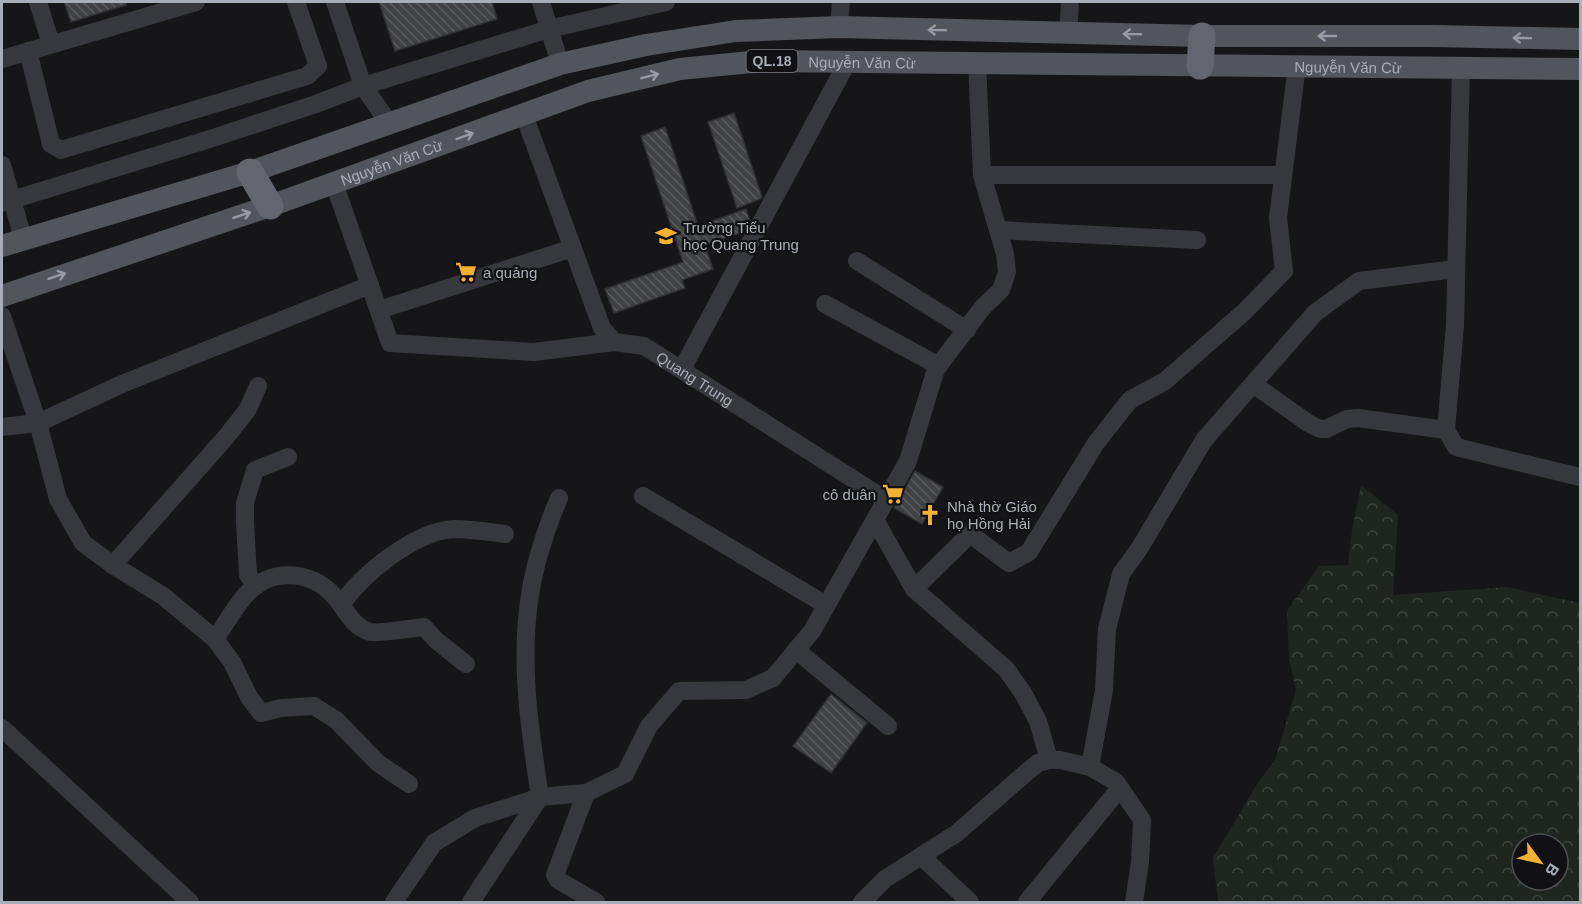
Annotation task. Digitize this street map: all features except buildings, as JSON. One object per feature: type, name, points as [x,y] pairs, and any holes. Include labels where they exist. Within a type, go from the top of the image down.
[{"type":"highway","points":[[1200,66],[1202,36]]},
{"type":"highway","points":[[250,172],[270,206]]},
{"type":"main road","name":"Nguyễn Văn Cừ","points":[[12,242],[250,172],[560,64],[646,45],[736,31],[839,27],[1202,36],[1436,36],[1581,39]]},
{"type":"main road","name":"Nguyễn Văn Cừ","points":[[2,296],[270,206],[588,91],[680,69],[761,61],[848,61],[1581,69]]},
{"type":"street","points":[[38,2],[51,44]]},
{"type":"street","points":[[2,59],[196,2]]},
{"type":"street","points":[[28,51],[51,144],[61,150],[308,76],[318,66],[296,2]]},
{"type":"street","points":[[335,2],[363,86],[389,123]]},
{"type":"street","points":[[541,2],[560,64]]},
{"type":"street","points":[[6,201],[316,104],[363,86],[549,29],[666,2]]},
{"type":"street","points":[[839,27],[841,2]]},
{"type":"street","points":[[1068,33],[1070,2]]},
{"type":"street","points":[[682,369],[848,61]]},
{"type":"street","points":[[394,903],[434,843],[475,818],[540,797],[586,793],[625,774],[649,726],[680,691],[746,690],[772,678],[812,631],[908,460],[936,369],[983,307],[1001,291],[1007,272],[982,175],[977,62]]},
{"type":"street","points":[[915,589],[970,534],[1009,563],[1029,552],[1096,443],[1130,400],[1165,381],[1244,312],[1284,271],[1278,218],[1297,65]]},
{"type":"street","points":[[1461,67],[1455,325],[1446,430],[1456,447],[1581,477]]},
{"type":"street","points":[[308,76],[316,104]]},
{"type":"street","points":[[524,115],[602,328],[614,342]]},
{"type":"street","points":[[2,165],[12,242]]},
{"type":"street","points":[[982,175],[1283,175]]},
{"type":"street","points":[[334,183],[379,310],[573,248]]},
{"type":"street","points":[[998,230],[1197,240]]},
{"type":"street","points":[[857,261],[967,330]]},
{"type":"street","points":[[1089,767],[1104,690],[1107,629],[1121,574],[1140,549],[1204,440],[1315,313],[1359,281],[1456,270]]},
{"type":"street","points":[[2,428],[38,423],[122,384],[370,285]]},
{"type":"street","points":[[825,304],[939,366]]},
{"type":"street","name":"Quang Trung","points":[[379,310],[390,343],[534,352],[614,342],[644,346],[886,500]]},
{"type":"street","points":[[2,316],[38,423],[58,499],[83,543],[163,596],[215,639],[232,662],[249,697],[261,712],[314,706],[336,720],[378,762],[409,784]]},
{"type":"street","points":[[1253,384],[1320,429],[1326,429],[1347,419],[1358,418],[1446,430]]},
{"type":"street","points":[[113,565],[226,437],[248,409],[258,386]]},
{"type":"street","points":[[256,586],[248,575],[245,503],[255,470],[288,458]]},
{"type":"street","points":[[642,496],[826,605]]},
{"type":"street","points":[[471,903],[540,797],[528,718],[525,643],[530,595],[540,550],[559,498]]},
{"type":"street","points":[[875,520],[915,589],[1006,669],[1023,693],[1038,721],[1049,760]]},
{"type":"street","points":[[341,605],[353,587],[368,577],[387,557],[421,538],[453,529],[506,534]]},
{"type":"street","points":[[215,639],[245,595],[256,586],[273,576],[298,575],[322,584],[353,622],[362,629],[374,634],[424,627],[437,641],[466,664]]},
{"type":"street","points":[[796,650],[888,726]]},
{"type":"street","points":[[2,728],[189,903]]},
{"type":"street","points":[[862,903],[885,879],[957,833],[1033,767],[1049,760],[1089,767],[1116,782],[1142,820],[1140,862],[1134,903]]},
{"type":"street","points":[[1027,903],[1120,789]]},
{"type":"street","points":[[586,793],[555,875],[558,880],[596,903]]},
{"type":"street","points":[[921,856],[970,903]]},
{"type":"green space","points":[[1361,485],[1398,515],[1393,595],[1507,587],[1580,603],[1580,902],[1218,902],[1213,858],[1259,781],[1275,760],[1296,690],[1289,658],[1287,611],[1319,566],[1348,565]]},
{"type":"place","name":"Trường Tiểu học Quang Trung","points":[[666,236]]},
{"type":"place","name":"a quảng","points":[[466,272]]},
{"type":"place","name":"cô duân","points":[[893,494]]},
{"type":"place","name":"Nhà thờ Giáo họ Hồng Hải","points":[[930,515]]}]
